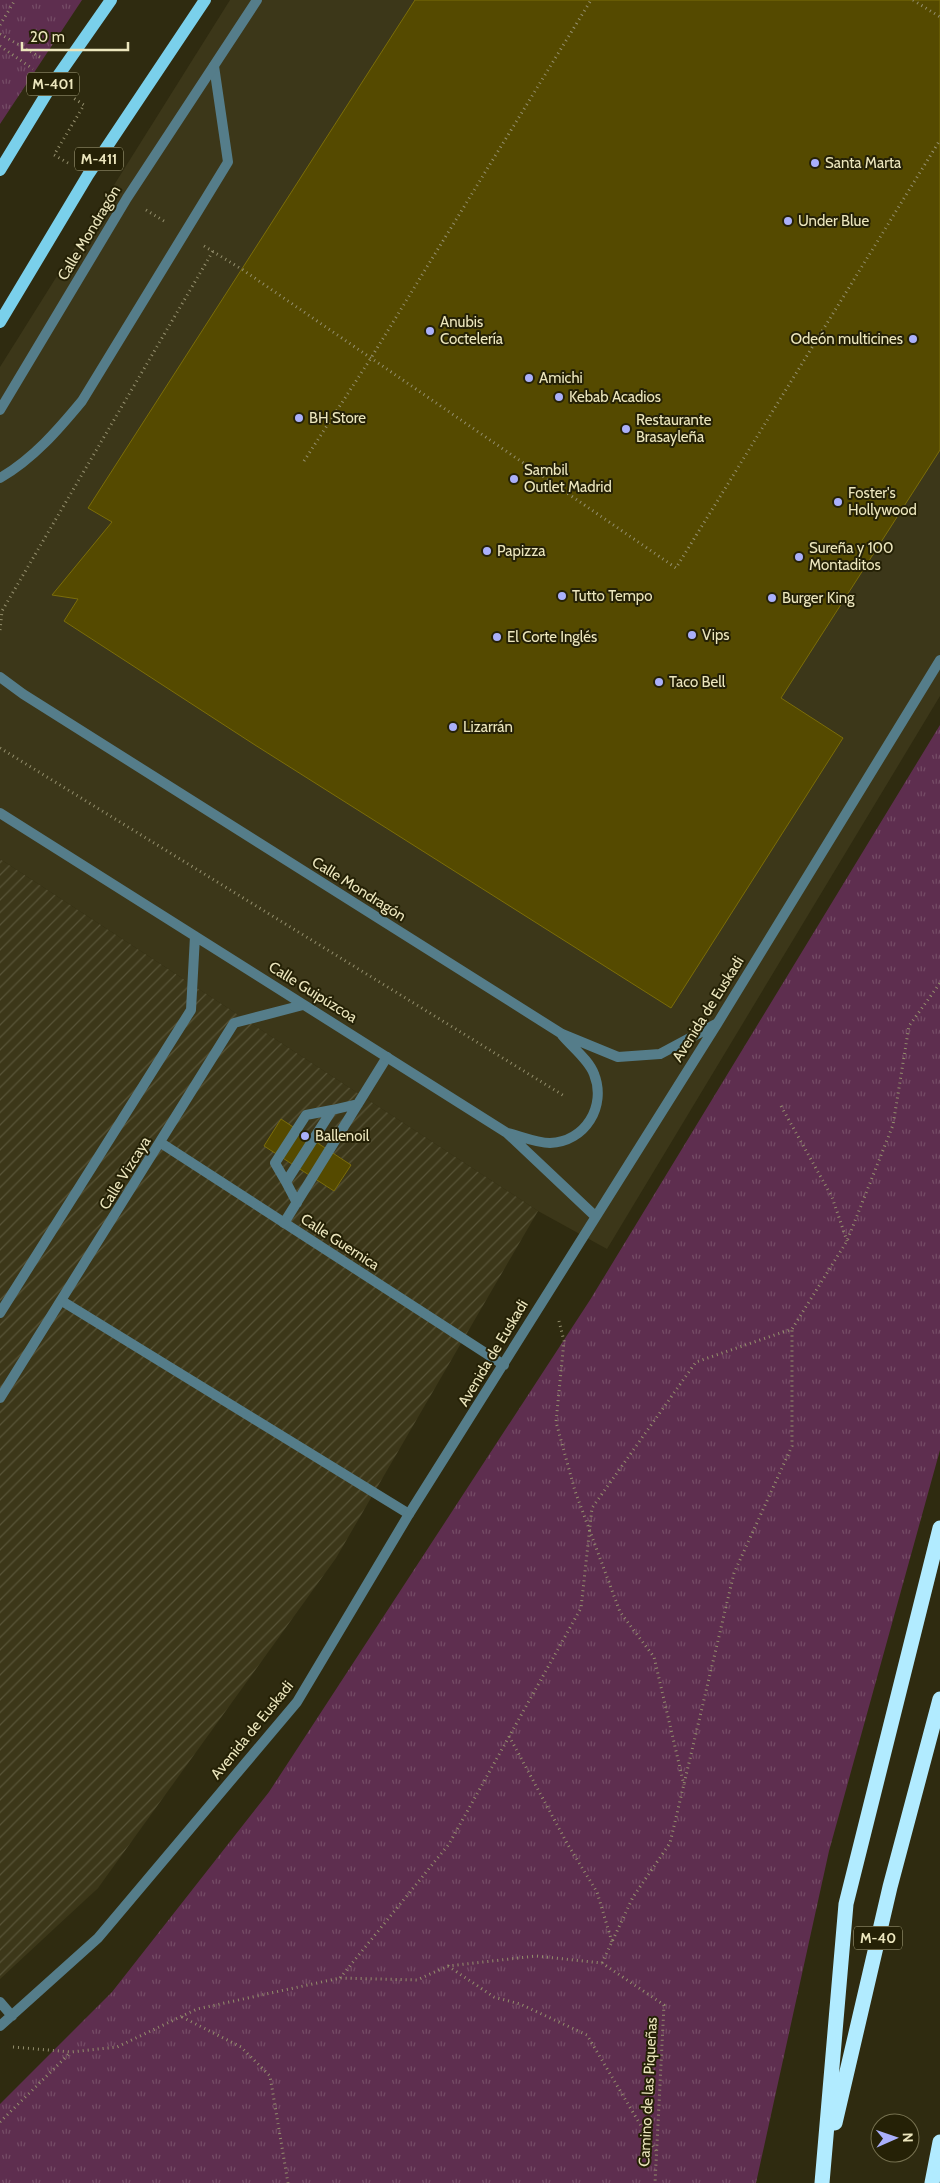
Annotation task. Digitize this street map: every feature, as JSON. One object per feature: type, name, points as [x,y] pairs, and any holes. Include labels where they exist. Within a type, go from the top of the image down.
[{"type":"highway","points":[[822,2181],[846,1904],[940,1528]]},
{"type":"highway","name":"M-40","points":[[822,2181],[890,1887],[940,1699]]},
{"type":"highway","points":[[932,2183],[940,2142]]},
{"type":"main road","name":"M-401","points":[[0,170],[53,83],[111,0]]},
{"type":"main road","name":"M-411","points":[[0,322],[88,175],[204,0]]},
{"type":"street","name":"Calle Mondragón","points":[[0,410],[127,198],[257,0]]},
{"type":"street","points":[[0,478],[19,467],[58,429],[82,401],[228,162],[214,66]]},
{"type":"street","name":"Avenida de Euskadi","points":[[0,2026],[98,1938],[297,1702],[409,1514],[717,1024],[940,660]]},
{"type":"street","name":"Calle Mondragón","points":[[0,677],[23,694],[562,1034],[618,1057],[660,1054],[717,1024]]},
{"type":"street","name":"Calle Guipúzcoa","points":[[0,813],[507,1132],[595,1216]]},
{"type":"street","name":"Calle Vizcaya","points":[[0,1313],[191,1010],[195,936]]},
{"type":"street","name":"Calle Vizcaya","points":[[0,1398],[161,1143],[234,1023],[303,1004]]},
{"type":"street","points":[[507,1132],[550,1143],[570,1137],[586,1125],[595,1115],[600,1094],[594,1072],[562,1034]]},
{"type":"street","points":[[284,1223],[387,1057]]},
{"type":"street","points":[[297,1202],[275,1163],[306,1115],[358,1104]]},
{"type":"street","points":[[286,1182],[332,1110]]},
{"type":"street","name":"Calle Guernica","points":[[161,1143],[504,1365]]},
{"type":"street","points":[[62,1301],[409,1514]]},
{"type":"street","points":[[0,2002],[12,2016]]},
{"type":"path","points":[[0,25],[16,0]]},
{"type":"path","points":[[304,462],[372,358],[591,0]]},
{"type":"path","points":[[913,0],[940,17]]},
{"type":"path","points":[[0,34],[62,70]]},
{"type":"path","points":[[0,46],[84,105],[54,154],[88,175]]},
{"type":"path","points":[[127,198],[184,233],[372,358],[676,568],[940,140]]},
{"type":"path","points":[[0,630],[2,611],[213,252]]},
{"type":"path","points":[[0,748],[566,1097]]},
{"type":"path","points":[[602,1963],[633,1897],[670,1843],[734,1573],[792,1446],[792,1329],[847,1241],[893,1124],[910,1026],[940,983]]},
{"type":"path","points":[[781,1106],[832,1196],[847,1241]]},
{"type":"path","points":[[540,1303],[559,1320],[564,1341],[556,1422],[575,1491],[620,1612],[654,1657],[684,1786]]},
{"type":"path","points":[[340,1978],[449,1844],[580,1608],[592,1508],[696,1362],[792,1329]]},
{"type":"path","points":[[509,1736],[568,1845],[597,1892],[612,1942]]},
{"type":"path","name":"Camino de las Piqueñas","points":[[9,2047],[71,2052],[117,2047],[197,2009],[340,1978],[417,1980],[448,1966],[536,1956],[602,1963],[664,2005],[655,2183]]},
{"type":"path","points":[[448,1966],[494,1997],[520,2004],[587,2035],[656,2151]]},
{"type":"path","points":[[182,2017],[241,2047],[270,2076],[288,2183]]},
{"type":"path","points":[[0,2122],[71,2052]]},
{"type":"shaded area","name":"Sambil Outlet Madrid","points":[[230,0],[940,0],[940,696],[607,1249],[538,1211],[0,859],[0,367]]},
{"type":"shaded area","points":[[0,859],[538,1211],[336,1558],[98,1888],[0,1979]]},
{"type":"green space","points":[[0,0],[82,0],[0,124]]},
{"type":"green space","points":[[940,725],[940,1450],[829,1851],[756,2183],[0,2183],[0,2104],[112,1992],[269,1792],[590,1300]]},
{"type":"building","name":"Sambil Outlet Madrid","points":[[415,0],[940,0],[940,450],[781,698],[843,738],[671,1008],[255,745],[64,621],[78,599],[52,595],[112,522],[88,508]]},
{"type":"building","points":[[281,1119],[351,1165],[334,1191],[264,1146]]},
{"type":"place","name":"Santa Marta","points":[[815,163]]},
{"type":"place","name":"Under Blue","points":[[788,221]]},
{"type":"place","name":"Anubis Coctelería","points":[[430,331]]},
{"type":"place","name":"Odeón multicines","points":[[913,339]]},
{"type":"place","name":"Amichi","points":[[529,378]]},
{"type":"place","name":"Kebab Acadios","points":[[559,397]]},
{"type":"place","name":"BH Store","points":[[299,418]]},
{"type":"place","name":"Restaurante Brasayleña","points":[[626,429]]},
{"type":"place","name":"Sambil Outlet Madrid","points":[[514,479]]},
{"type":"place","name":"Foster's Hollywood","points":[[838,502]]},
{"type":"place","name":"Papizza","points":[[487,551]]},
{"type":"place","name":"Sureña y 100 Montaditos","points":[[799,557]]},
{"type":"place","name":"Tutto Tempo","points":[[562,596]]},
{"type":"place","name":"Burger King","points":[[772,598]]},
{"type":"place","name":"Vips","points":[[692,635]]},
{"type":"place","name":"El Corte Inglés","points":[[497,637]]},
{"type":"place","name":"Taco Bell","points":[[659,682]]},
{"type":"place","name":"Lizarrán","points":[[453,727]]},
{"type":"place","name":"Ballenoil","points":[[305,1136]]}]
